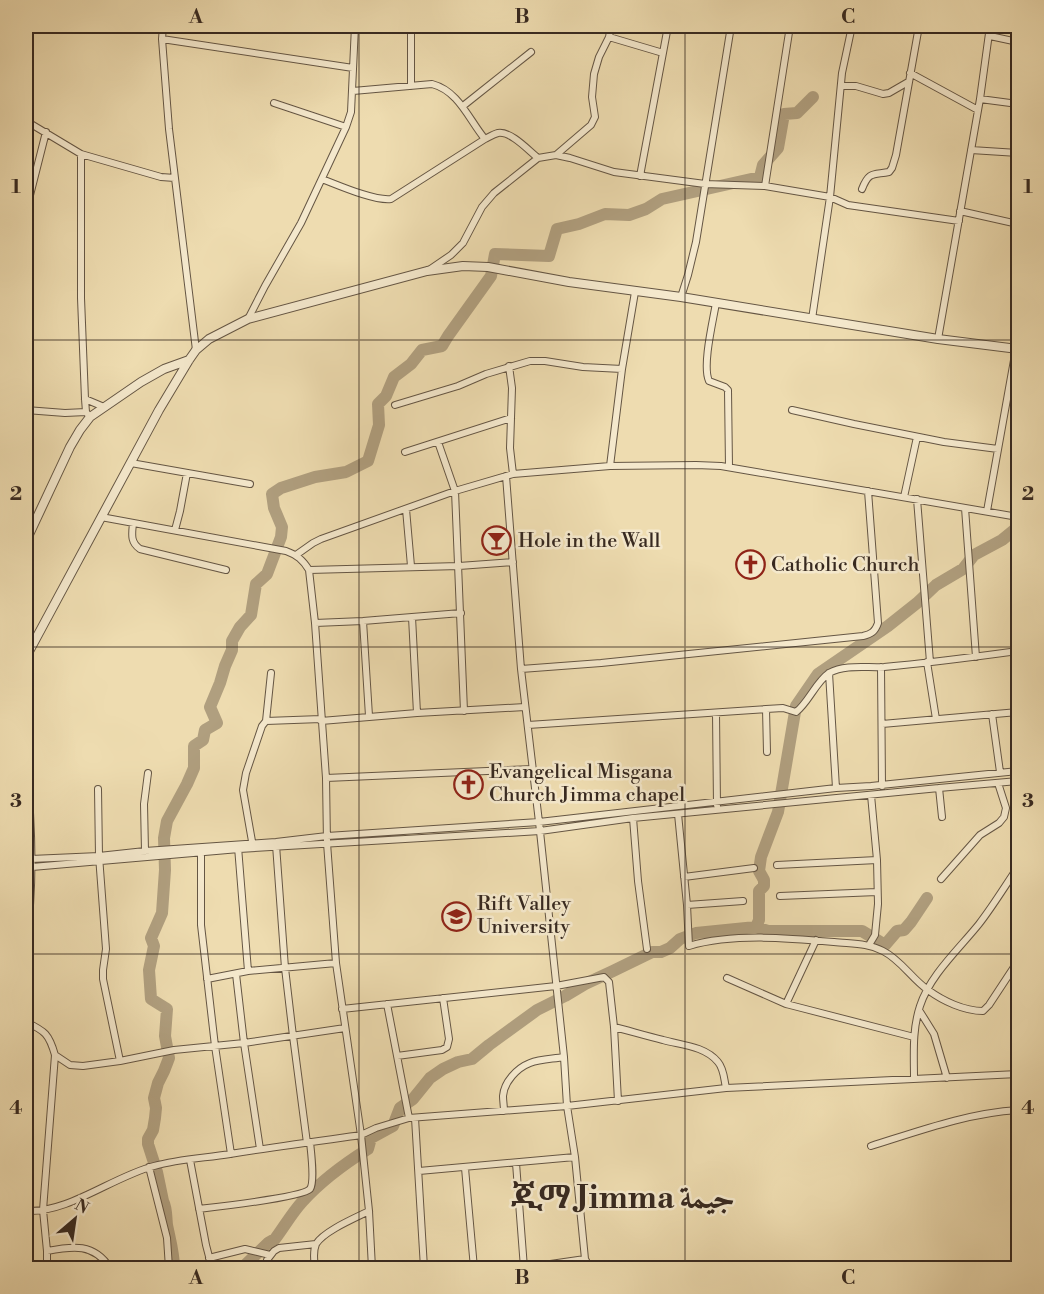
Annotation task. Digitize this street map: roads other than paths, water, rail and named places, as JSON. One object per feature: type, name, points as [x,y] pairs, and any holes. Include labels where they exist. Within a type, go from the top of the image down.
[{"type":"street","points":[[163,26],[169,129],[196,350]]},
{"type":"street","points":[[248,319],[301,223],[346,127],[351,112],[355,26]]},
{"type":"street","points":[[411,26],[411,86]]},
{"type":"street","points":[[556,155],[591,125],[595,117],[592,97],[594,74],[611,26]]},
{"type":"street","points":[[640,176],[668,26]]},
{"type":"street","points":[[681,297],[696,242],[731,26]]},
{"type":"street","points":[[765,186],[790,26]]},
{"type":"street","points":[[812,319],[830,197],[842,73],[852,26]]},
{"type":"street","points":[[862,189],[867,177],[872,174],[889,172],[892,168],[919,26]]},
{"type":"street","points":[[938,339],[980,99],[990,26]]},
{"type":"street","points":[[990,36],[1018,42]]},
{"type":"street","points":[[609,37],[663,53]]},
{"type":"street","points":[[162,39],[353,68]]},
{"type":"street","points":[[463,106],[531,52]]},
{"type":"street","points":[[910,73],[978,110]]},
{"type":"street","points":[[841,86],[856,86],[883,94],[908,82]]},
{"type":"street","points":[[352,91],[432,84],[440,86],[463,106],[485,139]]},
{"type":"street","points":[[980,99],[1018,103]]},
{"type":"street","points":[[274,103],[346,127]]},
{"type":"street","points":[[26,121],[81,153],[161,177],[176,178]]},
{"type":"street","points":[[26,211],[46,132]]},
{"type":"street","points":[[322,178],[351,190],[391,199],[485,139],[500,133],[508,134],[538,158]]},
{"type":"street","points":[[970,150],[1018,153]]},
{"type":"street","points":[[26,541],[70,447],[88,415],[85,399],[81,298],[81,153]]},
{"type":"street","points":[[427,271],[451,255],[463,243],[482,207],[494,193],[538,158],[556,155],[614,172],[705,184],[765,186],[830,197],[848,205],[959,221]]},
{"type":"street","points":[[960,211],[1018,224]]},
{"type":"street","points":[[26,657],[159,410],[196,350],[209,339],[248,319],[427,271],[463,266],[488,267],[938,339],[1017,349],[987,511]]},
{"type":"street","points":[[610,466],[622,369],[635,292]]},
{"type":"street","points":[[717,303],[709,345],[707,375],[709,381],[728,390],[729,467]]},
{"type":"street","points":[[26,410],[88,415],[164,369],[189,360]]},
{"type":"street","points":[[395,405],[530,361],[622,369]]},
{"type":"street","points":[[509,366],[512,388],[509,475],[521,669],[559,1008],[567,1106],[575,1157],[585,1259],[590,1269]]},
{"type":"street","points":[[85,399],[104,407]]},
{"type":"street","points":[[792,410],[917,437],[998,449]]},
{"type":"street","points":[[405,452],[511,418]]},
{"type":"street","points":[[904,497],[917,437]]},
{"type":"street","points":[[438,442],[455,491],[464,711]]},
{"type":"street","points":[[130,463],[250,484]]},
{"type":"street","points":[[296,555],[321,539],[455,491],[509,475],[610,466],[729,467],[1018,517]]},
{"type":"street","points":[[175,530],[187,473]]},
{"type":"street","points":[[521,669],[677,656],[863,636],[873,633],[878,623],[868,491]]},
{"type":"street","points":[[917,499],[928,662],[936,719]]},
{"type":"street","points":[[965,508],[976,657]]},
{"type":"street","points":[[406,509],[411,566]]},
{"type":"street","points":[[101,517],[286,551],[305,562],[309,570],[326,778],[327,840],[336,963],[362,1135],[372,1269]]},
{"type":"street","points":[[133,523],[132,540],[134,545],[140,549],[226,570]]},
{"type":"street","points":[[309,570],[459,566],[513,562]]},
{"type":"street","points":[[315,623],[461,613]]},
{"type":"street","points":[[412,617],[417,713]]},
{"type":"street","points":[[363,621],[369,717]]},
{"type":"street","points":[[528,725],[783,708],[796,712],[829,674],[846,668],[881,667],[1018,651]]},
{"type":"street","points":[[881,667],[883,794]]},
{"type":"street","points":[[253,846],[243,790],[246,773],[262,726],[266,721],[271,673]]},
{"type":"street","points":[[829,674],[836,788]]},
{"type":"street","points":[[266,721],[321,720],[525,707]]},
{"type":"street","points":[[766,709],[767,752]]},
{"type":"street","points":[[882,724],[1018,712]]},
{"type":"street","points":[[716,713],[717,810]]},
{"type":"street","points":[[992,714],[1000,772]]},
{"type":"street","points":[[26,763],[32,859],[26,942]]},
{"type":"street","points":[[326,778],[533,770]]},
{"type":"street","points":[[32,867],[201,850],[539,822],[836,788],[1018,771]]},
{"type":"street","points":[[145,851],[144,804],[148,773]]},
{"type":"street","points":[[327,840],[540,831],[633,818],[1018,781]]},
{"type":"street","points":[[941,879],[980,835],[1004,817],[1006,808],[998,783]]},
{"type":"street","points":[[939,788],[942,817]]},
{"type":"street","points":[[98,789],[106,949],[103,979],[120,1061]]},
{"type":"street","points":[[869,945],[875,935],[877,892],[877,860],[871,795]]},
{"type":"street","points":[[678,814],[689,946],[705,941],[742,938],[816,940],[869,945],[885,951],[927,990],[971,1011],[982,1011],[989,1005],[1018,961]]},
{"type":"street","points":[[633,818],[647,949]]},
{"type":"street","points":[[199,1209],[303,1193],[312,1183],[309,1142],[285,968],[276,845]]},
{"type":"street","points":[[238,847],[249,971]]},
{"type":"street","points":[[32,859],[100,859],[145,851],[201,850]]},
{"type":"street","points":[[201,850],[201,925],[215,1046],[231,1154]]},
{"type":"street","points":[[777,865],[877,860]]},
{"type":"street","points":[[914,1079],[914,1037],[919,1010],[927,990],[980,923],[1018,867]]},
{"type":"street","points":[[684,877],[754,868]]},
{"type":"street","points":[[780,896],[877,892]]},
{"type":"street","points":[[687,905],[743,902]]},
{"type":"street","points":[[786,1004],[816,940]]},
{"type":"street","points":[[207,979],[249,971],[336,963]]},
{"type":"street","points":[[236,974],[260,1149]]},
{"type":"street","points":[[342,1009],[556,986],[602,977],[609,982],[618,1101]]},
{"type":"street","points":[[727,978],[786,1004],[914,1037]]},
{"type":"street","points":[[397,1056],[442,1050],[447,1047],[449,1039],[443,998]]},
{"type":"street","points":[[387,1004],[412,1118],[419,1171],[424,1269]]},
{"type":"street","points":[[919,1010],[934,1035],[947,1078]]},
{"type":"street","points":[[26,1022],[45,1032],[52,1043],[55,1055],[43,1210],[47,1269]]},
{"type":"street","points":[[614,1027],[688,1045],[705,1052],[717,1060],[721,1066],[726,1088]]},
{"type":"street","points":[[55,1055],[70,1065],[83,1066],[174,1050],[244,1043],[345,1028]]},
{"type":"street","points":[[504,1111],[505,1088],[519,1070],[532,1062],[564,1057]]},
{"type":"street","points":[[26,1211],[43,1210],[72,1202],[111,1182],[150,1167],[362,1135],[376,1128],[412,1118],[567,1106],[726,1088],[1018,1074]]},
{"type":"street","points":[[871,1146],[955,1121],[1018,1110]]},
{"type":"street","points":[[419,1171],[575,1157]]},
{"type":"street","points":[[190,1160],[212,1269]]},
{"type":"street","points":[[516,1163],[523,1268],[585,1259]]},
{"type":"street","points":[[150,1167],[167,1238],[168,1269]]},
{"type":"street","points":[[465,1168],[474,1269]]},
{"type":"street","points":[[315,1269],[314,1251],[322,1237],[369,1211]]},
{"type":"street","points":[[267,1269],[267,1260],[279,1248],[316,1244]]},
{"type":"street","points":[[47,1251],[67,1247],[87,1249],[94,1252],[110,1269]]},
{"type":"street","points":[[209,1257],[245,1250],[270,1255]]},
{"type":"waterway","points":[[174,1268],[165,1207],[148,1144],[155,1118],[154,1098],[169,1058],[165,1036],[167,1009],[151,999],[149,970],[154,946],[151,938],[162,913],[165,870],[164,838],[167,821],[194,768],[194,746],[203,740],[205,730],[217,723],[210,707],[232,650],[232,641],[240,627],[251,615],[256,584],[267,574],[281,537],[282,527],[274,508],[272,494],[281,488],[315,477],[346,472],[368,461],[379,425],[378,404],[386,396],[394,377],[411,364],[422,350],[442,346],[491,276],[495,254],[549,256],[557,229],[605,214],[629,215],[646,209],[662,199],[760,177],[763,165],[778,148],[784,114],[797,113],[813,97]]},
{"type":"waterway","points":[[242,1268],[275,1239],[298,1206],[317,1187],[368,1149],[371,1138],[393,1126],[400,1108],[413,1099],[430,1078],[443,1069],[472,1059],[537,1010],[652,952],[661,952],[670,948],[680,939],[696,933],[756,927],[759,920],[759,891],[764,886],[764,880],[759,871],[761,857],[778,812],[796,706],[818,674],[888,626],[936,585],[963,569],[974,555],[1002,540],[1018,527]]},
{"type":"waterway","points":[[756,927],[768,931],[862,931],[885,945],[897,931],[904,930],[927,898]]},
{"type":"place","name":"Hole in the Wall","points":[[497,541]]},
{"type":"place","name":"Catholic Church","points":[[750,565]]},
{"type":"place","name":"Evangelical Misgana Church Jimma chapel","points":[[468,784]]},
{"type":"place","name":"Rift Valley University","points":[[456,916]]},
{"type":"district","name":"ጂማ Jimma جيمة","points":[[623,1198]]}]
